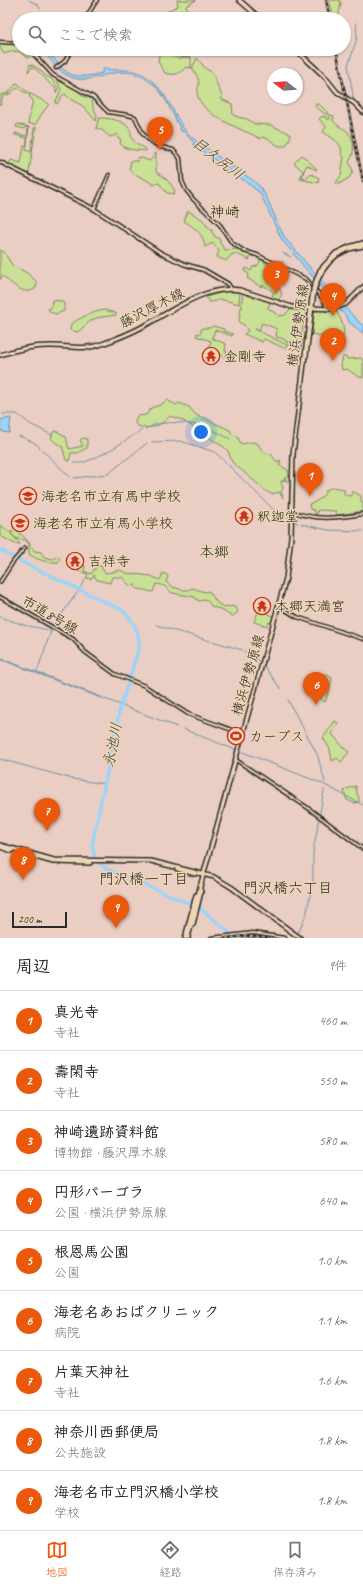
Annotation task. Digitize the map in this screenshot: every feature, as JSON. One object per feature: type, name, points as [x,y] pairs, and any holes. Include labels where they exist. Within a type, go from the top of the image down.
[{"type":"main road","points":[[239,0],[253,12]]},
{"type":"main road","points":[[303,56],[325,76],[337,92],[354,103],[363,112]]},
{"type":"main road","points":[[0,162],[94,209],[161,253],[184,264],[204,270],[228,284],[231,289]]},
{"type":"main road","name":"横浜伊勢原線","points":[[188,938],[203,875],[286,578],[290,554],[293,454],[314,290],[321,272],[336,254],[363,244]]},
{"type":"main road","name":"横浜伊勢原線","points":[[311,308],[336,309],[344,305],[363,287]]},
{"type":"main road","name":"藤沢厚木線","points":[[0,356],[20,349],[44,346],[84,348],[97,346],[143,326],[188,301],[204,295],[231,289],[242,290],[286,306],[311,308]]},
{"type":"main road","points":[[0,846],[53,862],[139,862],[155,864],[203,875],[226,883],[298,936]]},
{"type":"main road","points":[[188,938],[192,908],[196,902]]},
{"type":"main road","points":[[188,938],[197,910],[196,902]]},
{"type":"street","points":[[89,12],[97,0]]},
{"type":"street","points":[[0,42],[12,43]]},
{"type":"street","points":[[35,56],[53,75],[93,97],[108,112],[128,114],[135,117],[143,134],[149,140],[158,146],[173,150],[180,158],[182,181],[188,193],[220,225],[232,243],[244,251],[257,255],[298,273],[306,279],[324,300],[327,309]]},
{"type":"street","points":[[56,68],[62,64],[68,56]]},
{"type":"street","points":[[94,209],[109,175]]},
{"type":"street","points":[[291,511],[319,519],[332,519],[363,514]]},
{"type":"street","points":[[0,582],[14,560],[24,548]]},
{"type":"street","name":"市道8号線","points":[[0,597],[73,639],[82,649],[115,674],[145,686],[184,712],[243,734]]},
{"type":"street","points":[[279,606],[300,618],[363,639]]},
{"type":"street","points":[[236,760],[320,816],[363,849]]},
{"type":"street","points":[[211,938],[235,934],[259,934],[285,938]]},
{"type":"green space","points":[[177,0],[196,0],[186,6],[188,12],[169,12],[169,10],[178,6]]},
{"type":"green space","points":[[329,0],[339,0],[341,3],[339,12],[332,12]]},
{"type":"green space","points":[[0,43],[12,44],[12,52],[4,54],[0,48]]},
{"type":"green space","points":[[159,56],[173,56],[178,58],[191,57],[191,68],[186,67],[179,73],[174,74],[165,73],[158,62]]},
{"type":"green space","points":[[197,58],[206,69],[212,72],[222,96],[221,99],[232,104],[233,115],[247,119],[255,124],[270,125],[289,133],[291,136],[286,146],[279,146],[262,137],[261,139],[226,122],[209,111],[202,104],[197,95],[199,82],[192,68]]},
{"type":"green space","points":[[30,64],[51,78],[58,88],[56,93],[56,89],[36,69],[32,67],[28,72]]},
{"type":"green space","points":[[58,79],[70,85],[82,95],[92,100],[93,107],[97,115],[96,121],[83,106],[70,99],[65,94],[57,104],[55,103],[61,90],[57,80]]},
{"type":"green space","points":[[17,83],[29,93],[49,104],[35,125],[28,123],[33,100],[29,97],[30,95],[19,88],[15,89],[10,94],[3,96],[0,105],[0,95],[8,93]]},
{"type":"green space","points":[[316,104],[319,104],[330,115],[334,116],[333,120],[338,126],[348,132],[352,139],[353,151],[349,162],[353,171],[349,178],[337,185],[336,183],[341,175],[344,157],[341,155],[341,147],[339,144],[323,132],[326,127],[319,119],[325,116],[326,119],[330,119],[328,114],[325,114],[315,106]]},
{"type":"green space","points":[[99,118],[116,120],[126,125],[130,130],[134,142],[146,149],[146,151],[132,150],[122,146],[120,143],[121,140],[117,137],[118,134],[110,137],[102,130],[96,128]]},
{"type":"green space","points":[[17,124],[29,127],[27,142],[27,138],[15,135],[15,133],[27,136],[28,128],[25,127],[25,129],[16,127]]},
{"type":"green space","points":[[36,127],[29,172],[27,174],[9,164],[11,160],[21,163],[24,146],[27,145],[26,150],[31,152],[34,128]]},
{"type":"green space","points":[[156,153],[156,172],[169,183],[175,191],[174,194],[167,193],[159,183],[153,185],[129,170],[131,161],[138,161],[139,157],[150,161]]},
{"type":"green space","points":[[302,155],[317,169],[316,170],[307,165],[302,177],[307,178],[311,174],[319,178],[318,183],[300,179],[303,171],[294,163]]},
{"type":"green space","points":[[188,211],[202,219],[211,229],[214,236],[220,239],[220,243],[225,250],[237,249],[243,253],[251,255],[249,260],[237,254],[232,254],[226,261],[217,257],[219,251],[213,243],[205,247],[201,235],[192,226],[184,221]]},
{"type":"green space","points":[[0,250],[4,252],[12,265],[27,273],[37,282],[36,288],[31,291],[22,290],[2,276],[0,279]]},
{"type":"green space","points":[[257,257],[268,265],[275,267],[272,267],[273,269],[275,268],[286,274],[284,280],[278,286],[282,294],[278,301],[271,299],[274,292],[263,285],[261,287],[247,278],[249,274],[244,271],[246,268],[251,271],[253,267],[257,266],[260,262]]},
{"type":"green space","points":[[228,291],[240,292],[239,304],[220,299],[209,302],[206,297]]},
{"type":"green space","points":[[243,292],[270,302],[268,308],[279,316],[285,315],[290,309],[306,311],[307,314],[304,320],[302,333],[300,335],[303,336],[301,350],[288,344],[288,341],[286,342],[284,339],[276,337],[277,329],[262,323],[259,331],[287,345],[286,349],[264,339],[262,342],[244,334],[248,331],[244,325],[239,322],[241,307],[243,307],[241,305]]},
{"type":"green space","points":[[52,300],[61,301],[64,303],[64,311],[56,314],[50,312],[48,309],[51,308]]},
{"type":"green space","points":[[104,310],[116,313],[116,315],[96,318],[78,332],[70,330],[71,324],[75,321],[87,315]]},
{"type":"green space","points":[[331,310],[336,311],[341,320],[344,332],[341,346],[328,335],[325,339],[322,336],[312,334],[314,312]]},
{"type":"green space","points":[[213,326],[224,329],[223,331],[233,334],[232,336],[215,330],[212,338],[226,344],[225,351],[227,351],[225,357],[208,351],[211,341],[196,336],[197,333],[200,334],[202,328],[210,328]]},
{"type":"green space","points":[[343,357],[346,357],[347,359],[361,358],[363,360],[363,378],[347,369],[342,370],[341,364]]},
{"type":"green space","points":[[167,400],[176,405],[179,403],[189,407],[196,415],[230,430],[232,434],[237,436],[241,444],[254,442],[258,444],[263,452],[271,454],[277,462],[280,460],[279,465],[288,470],[289,481],[286,481],[285,477],[285,480],[281,481],[283,498],[279,492],[272,494],[267,492],[232,462],[228,451],[224,447],[182,420],[170,416],[159,425],[145,428],[136,425],[135,423],[137,416],[146,415],[151,408],[160,405]]},
{"type":"green space","points":[[57,431],[66,437],[69,449],[83,446],[80,440],[83,438],[87,439],[87,448],[77,453],[71,453],[69,461],[66,460],[62,446],[51,438],[53,432]]},
{"type":"green space","points":[[333,487],[344,489],[344,494],[348,496],[352,495],[352,491],[361,496],[361,502],[363,501],[363,511],[338,515],[336,514],[336,511],[318,510],[316,516],[314,510],[310,509],[309,504],[319,499],[324,495],[326,490]]},
{"type":"green space","points":[[0,525],[11,533],[20,544],[15,544],[0,536]]},
{"type":"green space","points":[[11,531],[22,535],[28,541],[34,551],[41,552],[44,557],[53,559],[58,556],[60,559],[58,562],[50,562],[32,556],[29,554],[29,544],[25,540],[14,537]]},
{"type":"green space","points":[[80,560],[85,566],[84,571],[91,574],[97,566],[101,566],[104,572],[107,573],[120,570],[126,573],[151,576],[160,580],[164,573],[168,576],[166,582],[173,587],[182,590],[192,588],[205,592],[209,591],[217,603],[224,607],[232,606],[236,608],[238,612],[231,616],[220,609],[212,607],[206,599],[200,601],[195,597],[173,593],[165,587],[156,584],[153,592],[135,588],[135,585],[130,586],[122,577],[112,577],[110,583],[97,580],[94,575],[91,579],[86,578],[88,574],[78,571]]},
{"type":"green space","points":[[261,604],[268,608],[268,614],[273,616],[271,623],[269,622],[267,626],[254,622]]},
{"type":"green space","points":[[327,675],[332,678],[325,702],[319,696],[317,690],[323,676]]},
{"type":"green space","points":[[335,721],[338,723],[332,734],[349,752],[341,762],[337,758],[332,761],[330,749],[323,738]]},
{"type":"green space","points":[[356,786],[359,802],[354,803],[347,800],[344,791]]},
{"type":"water","name":"目久尻川","points":[[48,56],[52,56],[64,70],[75,76],[102,73],[103,69],[127,70],[146,76],[154,82],[189,135],[250,178],[260,187],[285,238],[335,297],[363,326],[363,333],[350,323],[345,315],[332,302],[282,240],[260,193],[193,144],[194,143],[183,131],[182,132],[165,100],[154,85],[141,76],[129,72],[117,72],[86,79],[76,79],[65,74]]},
{"type":"water","points":[[11,418],[9,433],[3,432],[2,430],[0,432],[0,420]]},
{"type":"water","points":[[0,659],[101,697],[101,698]]},
{"type":"waterway","points":[[29,0],[38,5],[40,9]]},
{"type":"waterway","points":[[354,101],[348,66],[357,38],[356,23]]},
{"type":"waterway","points":[[356,107],[363,116]]},
{"type":"waterway","points":[[283,253],[291,257]]},
{"type":"waterway","points":[[273,260],[284,262]]},
{"type":"waterway","points":[[3,414],[17,414],[30,424],[52,435]]},
{"type":"waterway","points":[[145,429],[157,424],[185,423],[213,430],[230,439]]},
{"type":"waterway","points":[[74,463],[81,463],[99,456],[142,430]]},
{"type":"waterway","points":[[19,436],[35,443],[70,477]]},
{"type":"waterway","points":[[152,442],[180,441],[215,452],[280,516],[286,519]]},
{"type":"waterway","points":[[74,478],[108,474],[147,443]]},
{"type":"waterway","points":[[301,524],[328,530],[363,531]]},
{"type":"waterway","name":"永池川","points":[[0,550],[122,610],[129,617],[136,628],[139,639],[139,647],[120,709],[92,845],[95,858],[105,868],[200,908],[236,938]]},
{"type":"waterway","points":[[81,587],[85,580]]},
{"type":"waterway","points":[[53,626],[77,593]]},
{"type":"waterway","points":[[0,617],[27,626]]},
{"type":"waterway","points":[[156,625],[182,633]]},
{"type":"waterway","points":[[29,626],[53,631]]},
{"type":"waterway","points":[[37,672],[51,631]]},
{"type":"waterway","points":[[184,633],[210,641]]},
{"type":"waterway","points":[[212,641],[242,650]]},
{"type":"waterway","points":[[83,648],[118,674],[130,677]]},
{"type":"waterway","points":[[244,651],[262,663],[281,689]]},
{"type":"waterway","points":[[100,697],[177,727]]},
{"type":"waterway","points":[[288,700],[317,754],[325,782]]},
{"type":"waterway","points":[[183,729],[236,750]]},
{"type":"waterway","points":[[240,751],[321,783],[363,805]]},
{"type":"waterway","points":[[0,759],[73,779],[104,784]]},
{"type":"waterway","points":[[298,934],[307,912],[313,879],[313,852],[324,790]]},
{"type":"railway","points":[[326,0],[329,12]]},
{"type":"railway","points":[[337,56],[363,181]]},
{"type":"railway","points":[[226,938],[246,936],[269,938]]},
{"type":"place","name":"根恩馬公園","points":[[160,150]]},
{"type":"place","name":"神崎遺跡資料館","points":[[276,294]]},
{"type":"place","name":"円形パーゴラ","points":[[333,316]]},
{"type":"place","name":"金剛寺","points":[[211,356]]},
{"type":"place","name":"壽閑寺","points":[[333,361]]},
{"type":"place","name":"海老名市立有馬中学校","points":[[28,496]]},
{"type":"place","name":"真光寺","points":[[310,496]]},
{"type":"place","name":"釈迦堂","points":[[244,516]]},
{"type":"place","name":"海老名市立有馬小学校","points":[[20,523]]},
{"type":"place","name":"吉祥寺","points":[[75,561]]},
{"type":"place","name":"本郷天満宮","points":[[262,606]]},
{"type":"place","name":"海老名あおばクリニック","points":[[316,705]]},
{"type":"place","name":"カーブス","points":[[236,736]]},
{"type":"place","name":"片葉天神社","points":[[47,831]]},
{"type":"place","name":"神奈川西郵便局","points":[[23,880]]},
{"type":"place","name":"海老名市立門沢橋小学校","points":[[116,928]]},
{"type":"district","name":"神崎","points":[[225,212]]},
{"type":"district","name":"本郷","points":[[214,552]]},
{"type":"district","name":"門沢橋一丁目","points":[[144,879]]},
{"type":"district","name":"門沢橋六丁目","points":[[288,888]]}]
